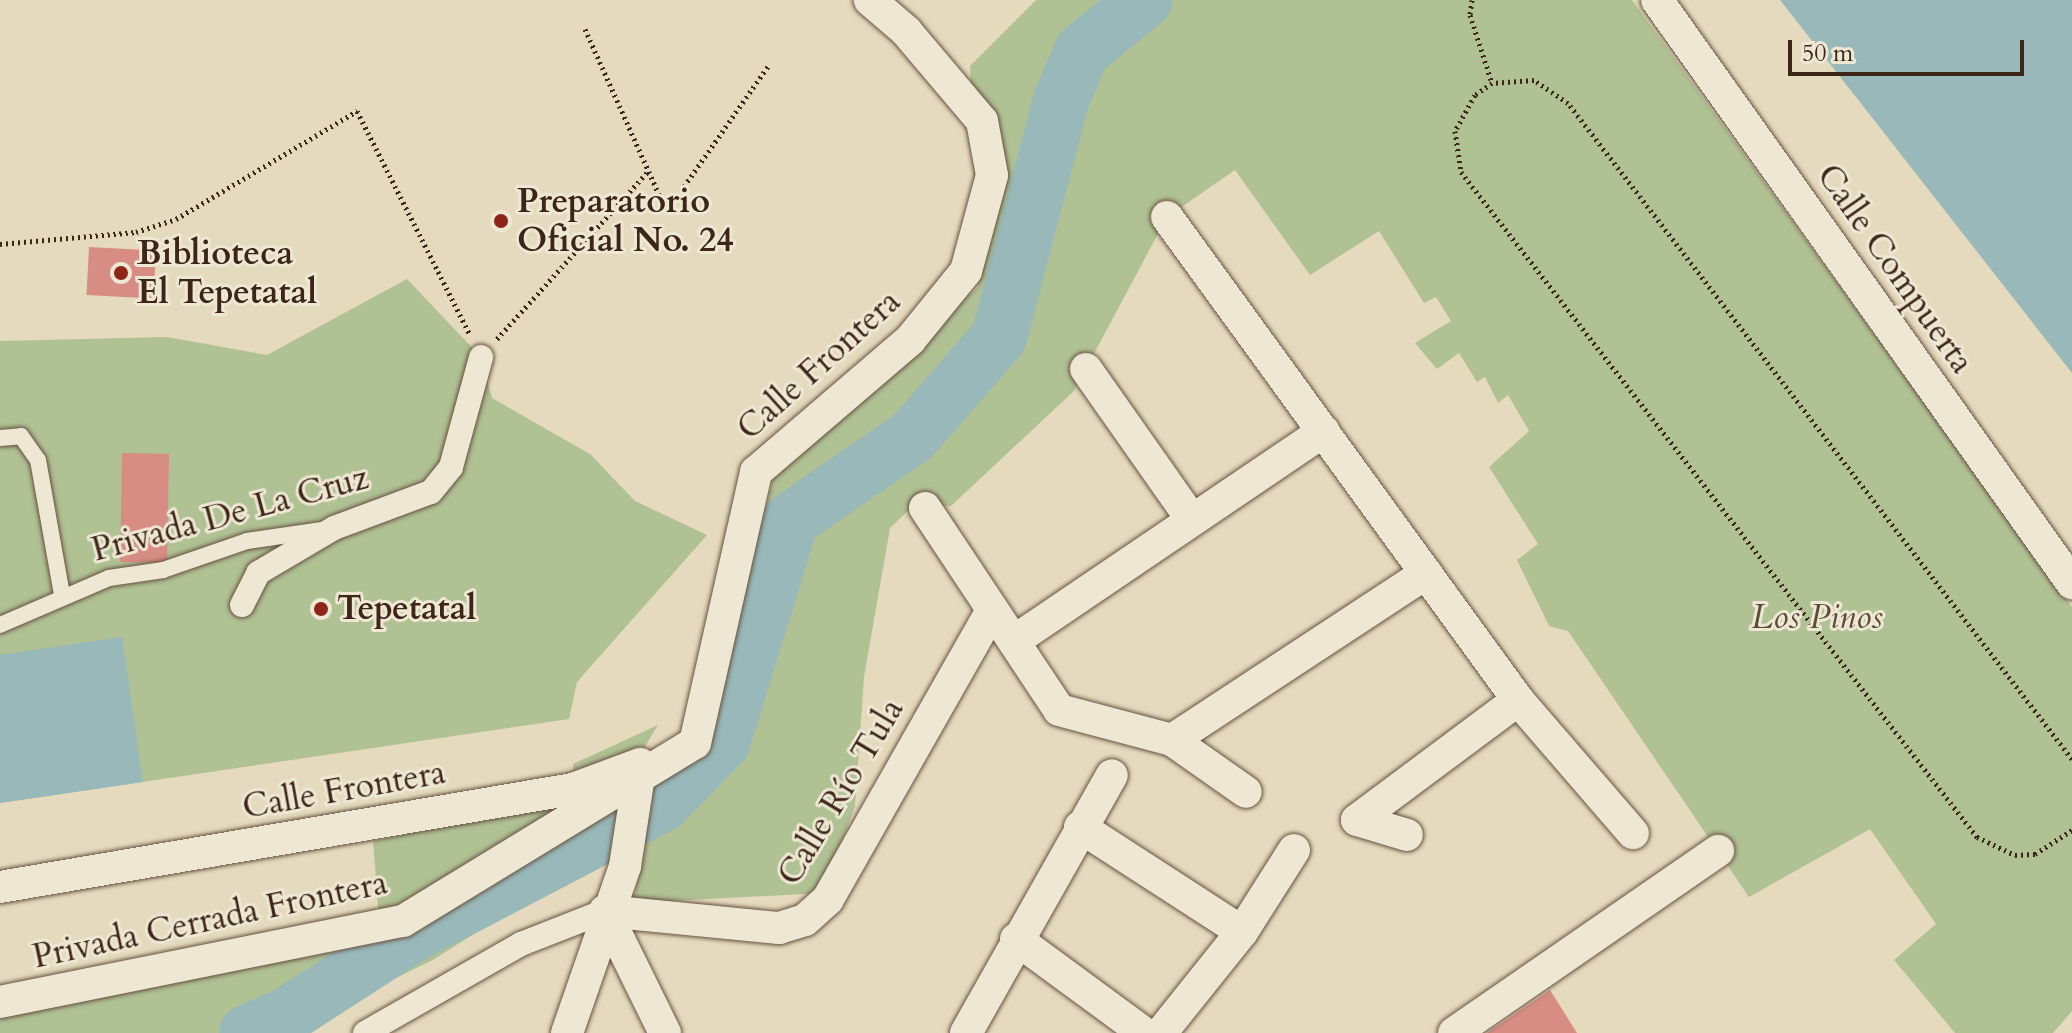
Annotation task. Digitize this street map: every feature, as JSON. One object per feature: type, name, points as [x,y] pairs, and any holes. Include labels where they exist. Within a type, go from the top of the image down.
[{"type":"street","name":"Calle Frontera","points":[[0,887],[573,789],[695,743],[756,472],[910,340],[966,271],[992,175],[982,121],[906,31],[870,0]]},
{"type":"street","name":"Calle Compuerta","points":[[1657,0],[2072,583]]},
{"type":"street","points":[[1167,217],[1518,700],[1633,833]]},
{"type":"street","name":"Privada De La Cruz","points":[[334,528],[431,492],[451,467],[481,357]]},
{"type":"street","points":[[1086,369],[1192,520]]},
{"type":"street","points":[[1014,641],[1324,431]]},
{"type":"street","points":[[925,508],[1059,710],[1172,740],[1246,792]]},
{"type":"street","points":[[242,605],[258,573],[334,528]]},
{"type":"street","points":[[1172,740],[1426,573]]},
{"type":"street","name":"Calle Río Tula","points":[[605,911],[779,928],[805,920],[828,899],[992,610]]},
{"type":"street","points":[[1407,835],[1357,820],[1518,700]]},
{"type":"street","points":[[567,1033],[605,911],[625,866],[638,782],[695,743]]},
{"type":"street","points":[[966,1033],[1016,939],[1112,775]]},
{"type":"street","name":"Privada Cerrada Frontera","points":[[0,1002],[403,921],[638,782]]},
{"type":"street","points":[[1080,827],[1242,932]]},
{"type":"street","points":[[1161,1033],[1242,932],[1294,850]]},
{"type":"street","points":[[1454,1033],[1718,851]]},
{"type":"street","points":[[365,1033],[521,944],[605,911]]},
{"type":"street","points":[[605,911],[665,1033]]},
{"type":"street","points":[[1016,939],[1144,1033]]},
{"type":"lane","points":[[0,438],[21,436],[38,460],[62,595]]},
{"type":"lane","name":"Privada De La Cruz","points":[[0,625],[62,595],[247,541],[334,528]]},
{"type":"path","points":[[1472,0],[1470,15],[1492,83]]},
{"type":"path","points":[[585,29],[667,212],[769,65]]},
{"type":"path","points":[[2072,759],[1568,103],[1534,80],[1492,83],[1461,111],[1454,152],[1461,172],[1977,837],[2015,855],[2055,846],[2072,832]]},
{"type":"path","points":[[0,244],[136,232],[176,219],[357,111],[481,357],[649,170]]},
{"type":"green space","name":"Los Pinos","points":[[1036,0],[1632,0],[2072,607],[2072,1011],[2053,1033],[1955,1033],[1894,960],[1936,924],[1870,829],[1749,897],[1568,631],[1549,626],[1517,560],[1538,544],[1489,467],[1529,431],[1508,395],[1498,403],[1485,377],[1477,382],[1459,353],[1437,369],[1415,343],[1451,321],[1436,297],[1424,303],[1379,231],[1310,275],[1235,170],[1167,217],[1074,391],[951,506],[911,508],[890,528],[864,677],[855,806],[823,893],[633,903],[649,829],[613,845],[433,960],[282,1033],[0,1033],[0,1015],[380,933],[373,841],[548,806],[573,789],[573,764],[658,725],[623,783],[712,727],[773,479],[978,287],[970,66]]},
{"type":"green space","name":"Tepetatal","points":[[407,279],[481,357],[492,398],[590,454],[635,501],[707,535],[577,682],[569,719],[0,803],[0,341],[167,337],[267,355]]},
{"type":"water","points":[[1780,0],[2072,0],[2072,373]]},
{"type":"water","points":[[122,637],[143,782],[0,803],[0,655]]},
{"type":"building","name":"Biblioteca El Tepetatal","points":[[89,247],[156,251],[153,298],[86,295]]},
{"type":"building","points":[[122,453],[169,454],[167,563],[120,562]]},
{"type":"building","points":[[1550,990],[1577,1033],[1487,1033]]},
{"type":"waterway","points":[[247,1033],[289,1014],[408,937],[662,804],[722,743],[791,520],[913,436],[999,337],[1061,100],[1082,51],[1145,0]]},
{"type":"place","name":"Preparatorio Oficial No. 24","points":[[501,221]]},
{"type":"place","name":"Biblioteca El Tepetatal","points":[[121,273]]},
{"type":"place","name":"Tepetatal","points":[[321,609]]}]
